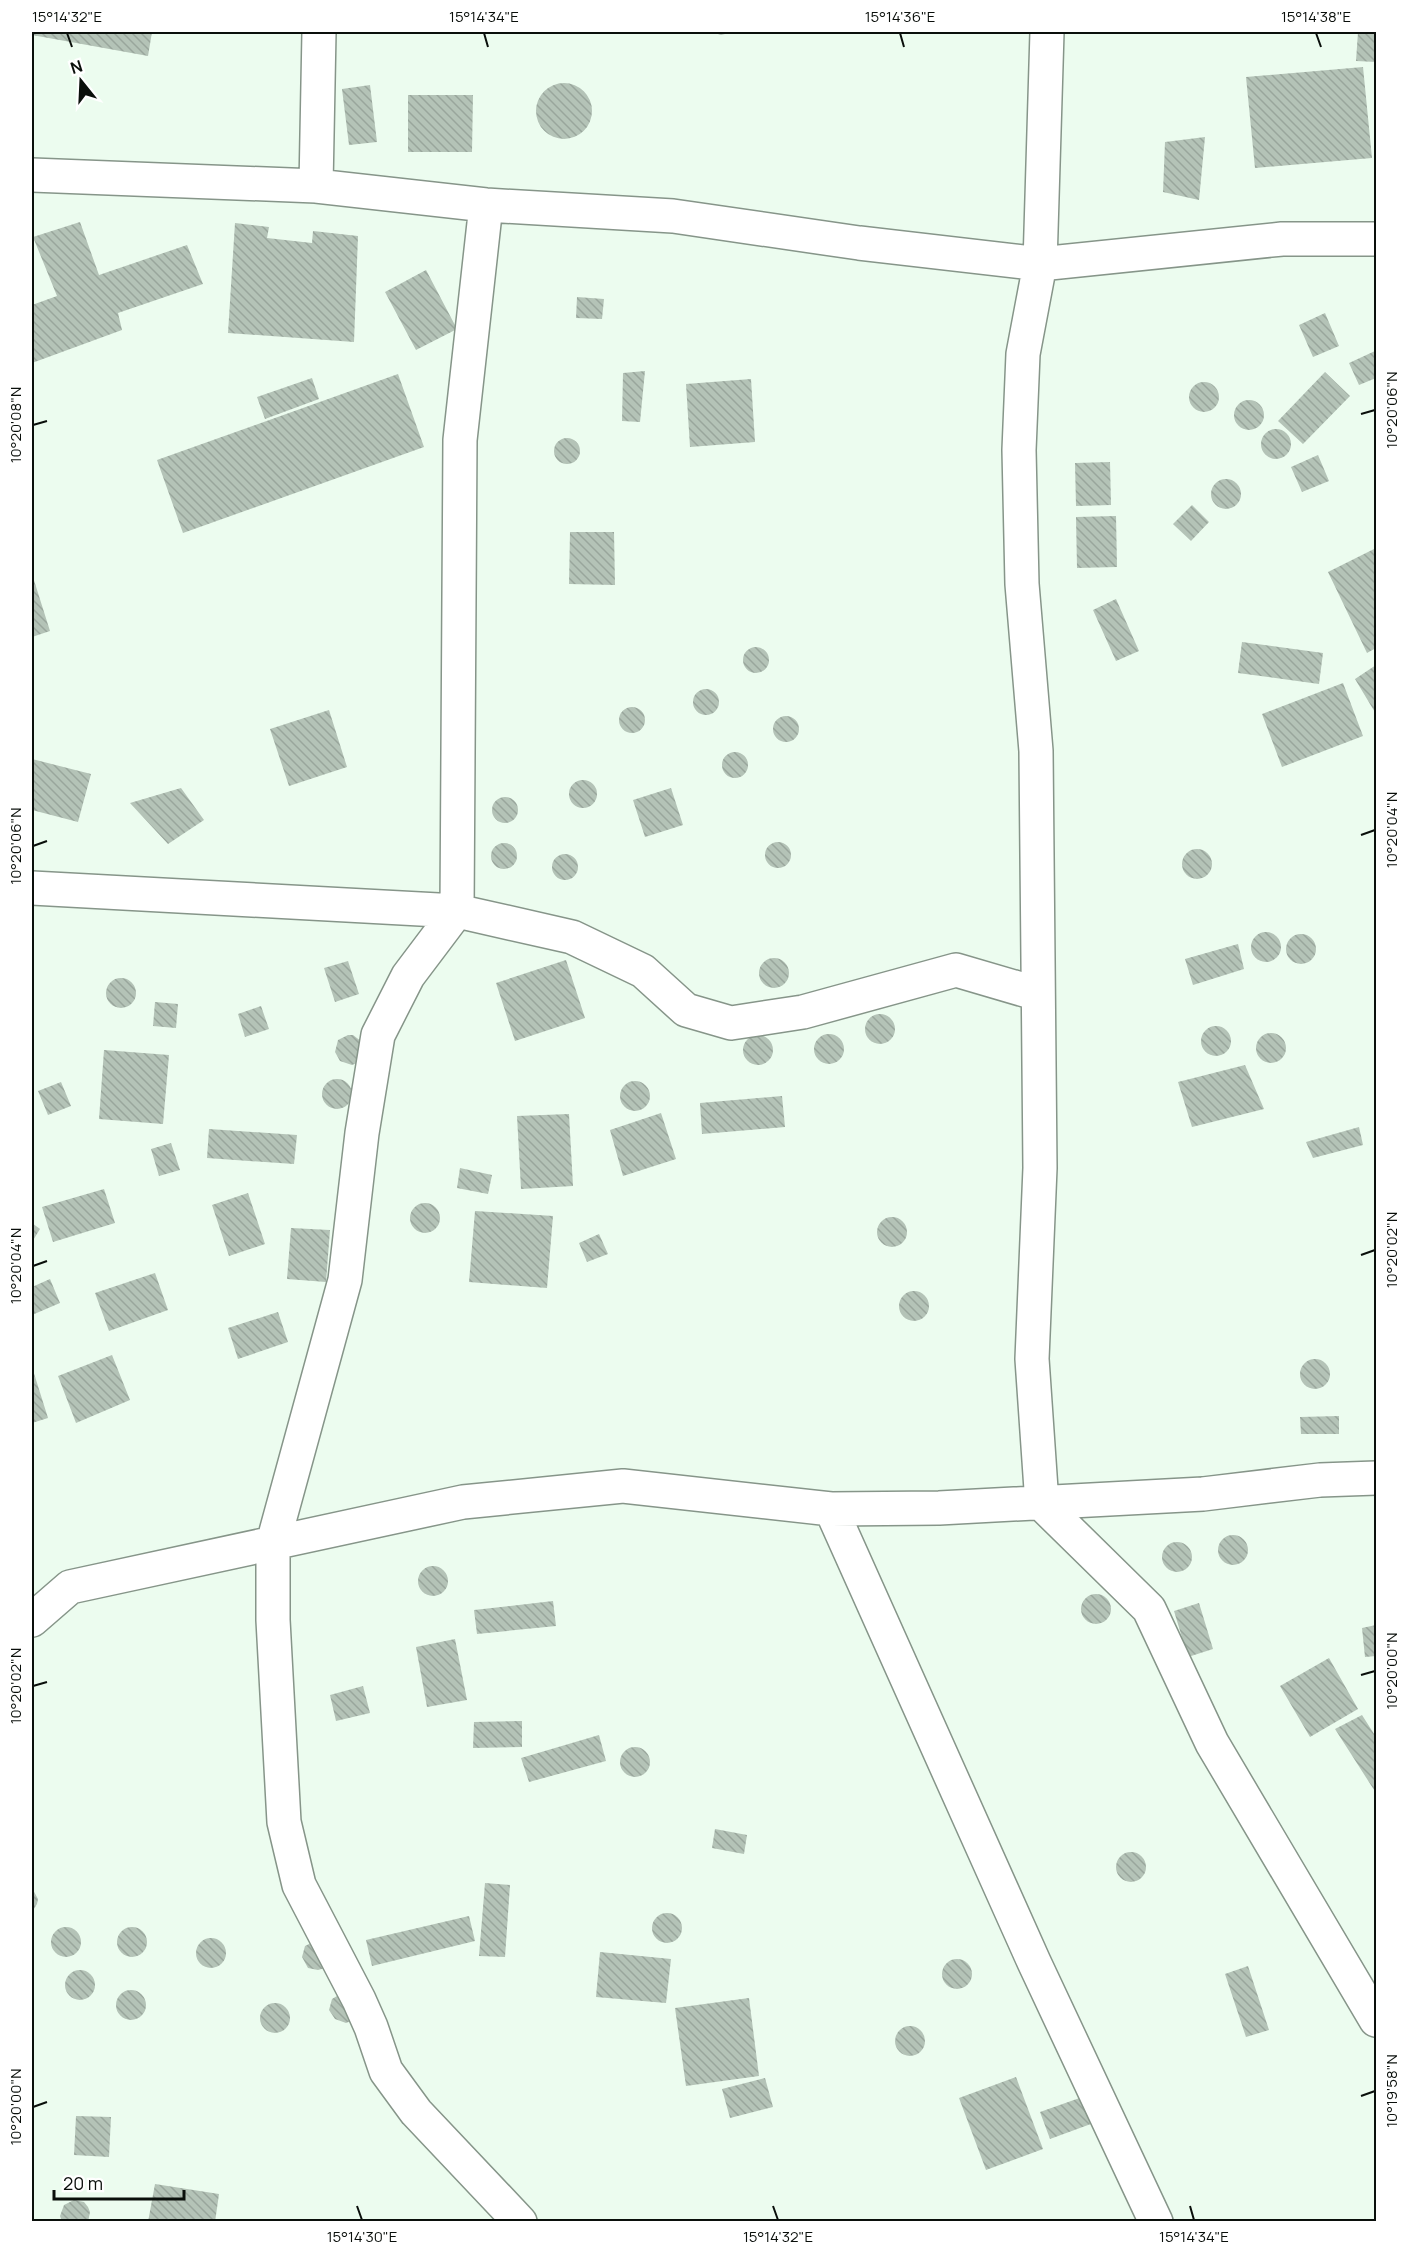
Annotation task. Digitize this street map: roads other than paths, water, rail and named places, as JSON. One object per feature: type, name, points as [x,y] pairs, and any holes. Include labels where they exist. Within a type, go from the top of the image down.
[{"type":"street","points":[[316,186],[319,32]]},
{"type":"street","points":[[1047,32],[1040,264],[1023,354],[1018,450],[1022,584],[1036,752],[1040,1168],[1032,1359],[1042,1504],[1149,1609],[1212,1743],[1377,2020]]},
{"type":"street","points":[[32,175],[316,186],[486,205],[673,216],[859,243],[1040,264],[1282,239],[1377,239]]},
{"type":"street","points":[[486,205],[459,440],[457,911],[408,976],[378,1035],[362,1133],[345,1280],[273,1543],[273,1620],[284,1822],[299,1885],[345,1970],[371,2026],[386,2071],[416,2112],[520,2222]]},
{"type":"street","points":[[32,888],[457,911],[572,937],[643,971],[686,1010],[731,1023],[803,1012],[956,970],[1038,994]]},
{"type":"street","points":[[32,1590],[70,1587],[463,1502],[623,1486],[831,1509],[939,1508],[1203,1494],[1320,1480],[1377,1478]]},
{"type":"street","points":[[831,1509],[1034,1962],[1156,2222]]},
{"type":"street","points":[[32,1620],[70,1587]]}]
